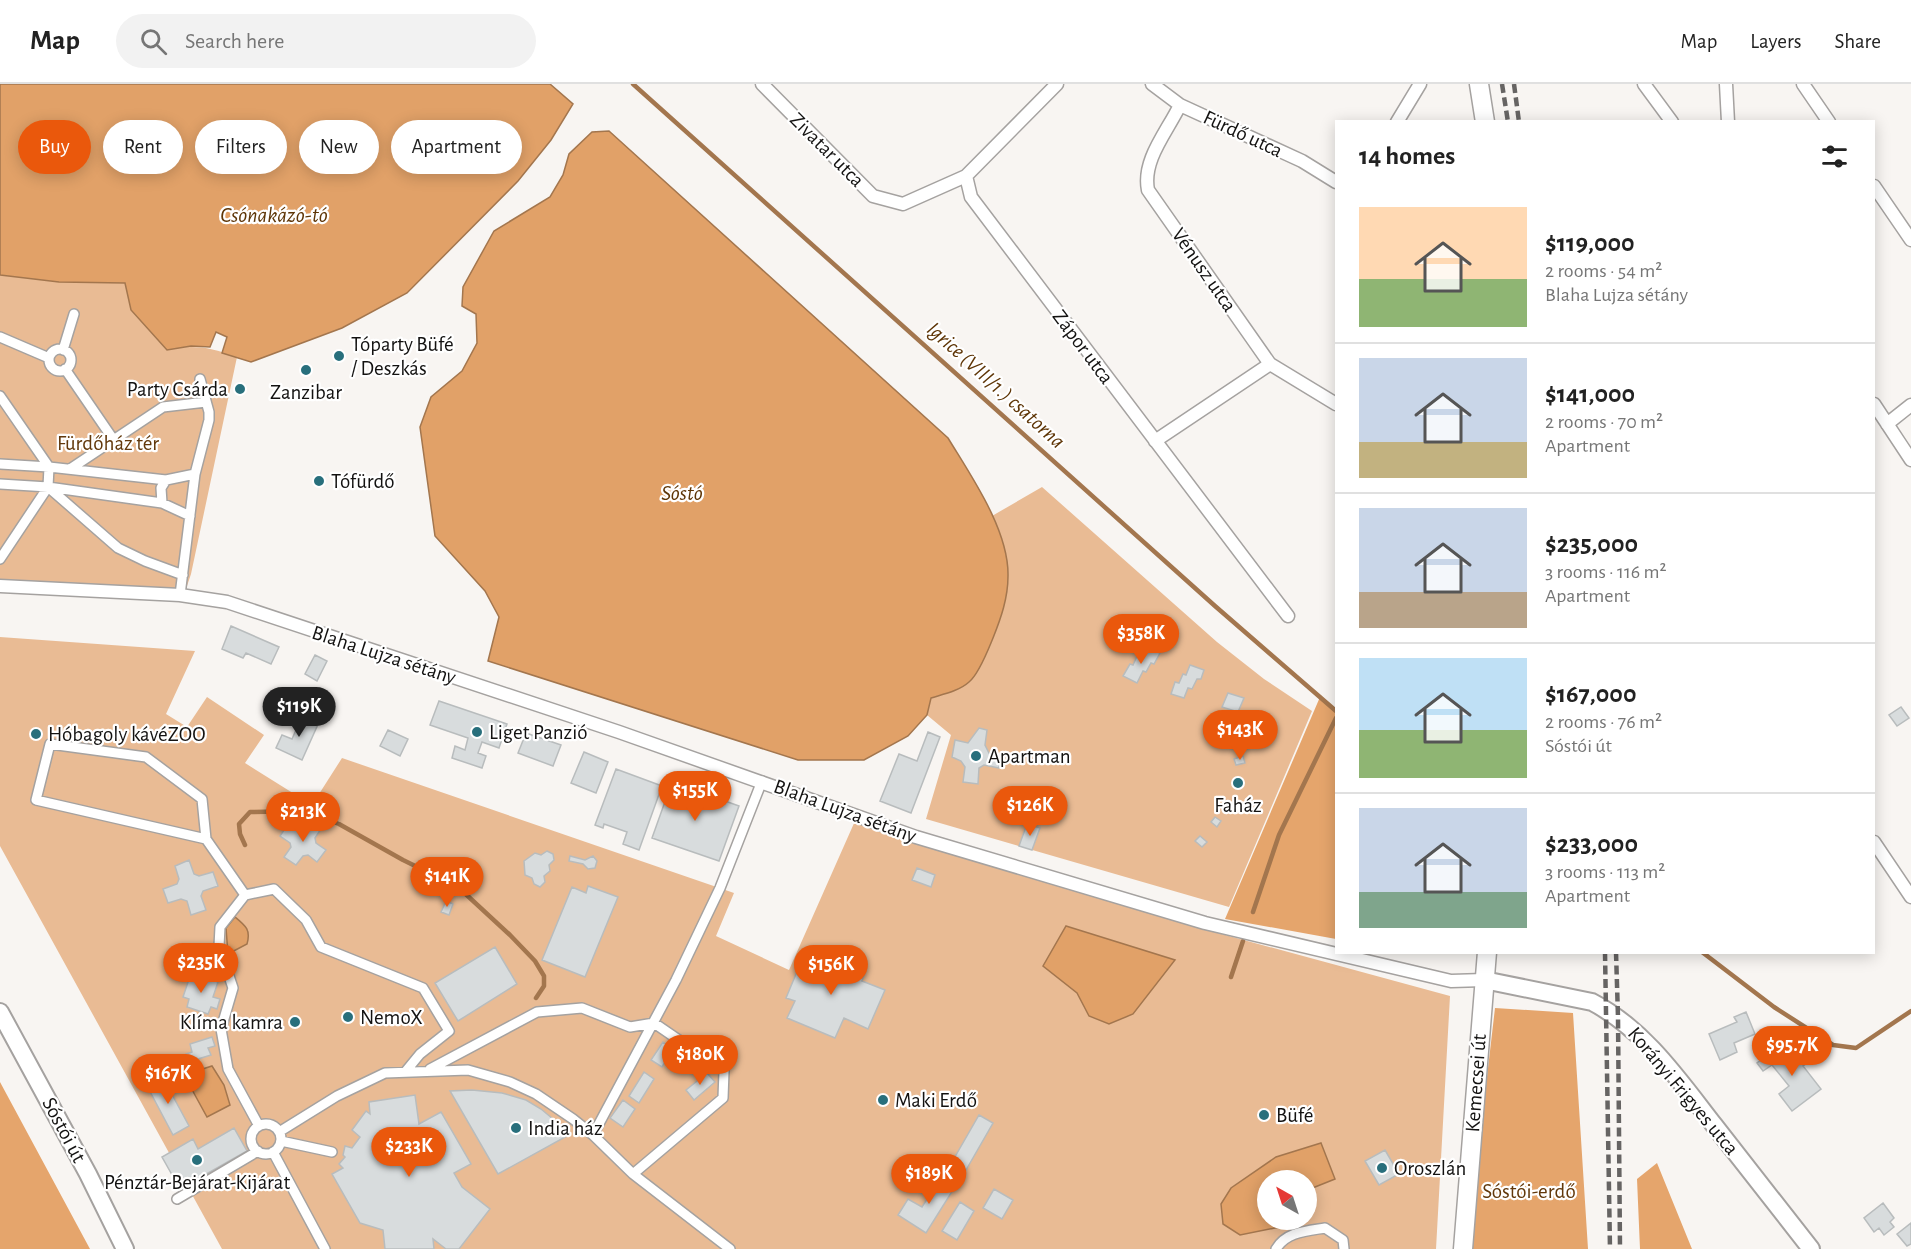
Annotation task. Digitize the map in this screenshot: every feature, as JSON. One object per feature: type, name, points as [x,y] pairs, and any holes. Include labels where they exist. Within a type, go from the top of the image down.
[{"type":"main road","points":[[1479,84],[1485,120]]},
{"type":"main road","name":"Kemecsei út","points":[[1462,1249],[1487,954]]},
{"type":"street","name":"Zivatar utca","points":[[762,84],[873,196],[903,204],[966,176]]},
{"type":"street","points":[[966,176],[1057,84]]},
{"type":"street","name":"Fürdő utca","points":[[1152,84],[1180,105],[1302,161],[1335,182]]},
{"type":"street","points":[[1398,120],[1420,84]]},
{"type":"street","points":[[1644,84],[1671,120]]},
{"type":"street","points":[[1803,84],[1828,120]]},
{"type":"street","points":[[1727,85],[1728,120]]},
{"type":"street","name":"Vénusz utca","points":[[1180,105],[1151,158],[1145,177],[1148,190],[1270,364],[1335,405]]},
{"type":"street","name":"Zápor utca","points":[[966,176],[971,197],[1287,616]]},
{"type":"street","points":[[1875,187],[1911,240]]},
{"type":"street","points":[[63,350],[74,314]]},
{"type":"street","points":[[0,337],[49,358]]},
{"type":"street","points":[[63,350],[69,354],[70,361],[65,369],[59,371],[52,368],[49,358],[53,352],[63,350]]},
{"type":"street","points":[[1155,441],[1270,364]]},
{"type":"street","points":[[65,369],[112,439]]},
{"type":"street","points":[[180,595],[195,474],[209,420],[200,379]]},
{"type":"street","points":[[0,396],[49,467],[48,487],[0,559]]},
{"type":"street","points":[[70,469],[163,407],[206,402]]},
{"type":"street","points":[[1887,424],[1911,405]]},
{"type":"street","points":[[1875,406],[1911,460]]},
{"type":"street","points":[[0,464],[166,480],[195,474]]},
{"type":"street","points":[[162,503],[161,488],[166,480]]},
{"type":"street","points":[[0,484],[48,487],[162,503],[190,516]]},
{"type":"street","points":[[48,487],[118,548],[183,575]]},
{"type":"street","name":"Blaha Lujza sétány","points":[[0,586],[180,595],[227,602],[619,732],[916,837],[1205,923],[1335,954]]},
{"type":"street","points":[[206,838],[36,800],[50,744],[146,757],[202,799],[206,838],[245,895]]},
{"type":"street","points":[[593,1135],[654,1023],[720,888],[762,782]]},
{"type":"street","points":[[1875,843],[1911,897]]},
{"type":"street","points":[[259,1126],[228,1070],[221,1029],[233,988],[219,946],[220,927],[245,895],[274,889],[306,920],[321,947],[423,988],[449,1032],[420,1054],[406,1071]]},
{"type":"street","name":"Blaha Lujza sétány","points":[[1336,954],[1450,981],[1484,980]]},
{"type":"street","name":"Korányi Frigyes utca","points":[[1484,980],[1592,1002],[1635,1030],[1683,1086],[1811,1249]]},
{"type":"street","points":[[428,1070],[537,1012],[582,1008],[630,1027],[654,1023],[724,1071],[723,1098],[633,1174]]},
{"type":"street","name":"Sóstói út","points":[[0,1012],[88,1174],[125,1249]]},
{"type":"street","points":[[332,1152],[280,1137],[273,1126],[259,1126],[253,1132],[252,1141],[258,1151],[266,1154],[273,1152],[277,1150],[280,1137],[337,1096],[385,1072],[468,1070],[510,1082],[536,1094],[593,1135],[633,1174],[730,1249]]},
{"type":"street","points":[[177,1199],[258,1151]]},
{"type":"street","points":[[273,1152],[325,1249]]},
{"type":"street","points":[[1276,1249],[1281,1240],[1304,1231],[1325,1228],[1343,1240],[1344,1249]]},
{"type":"green space","name":"Fürdőház tér","points":[[0,275],[59,282],[125,283],[131,310],[167,349],[203,348],[237,357],[191,574],[185,592],[0,585]]},
{"type":"green space","points":[[1042,487],[1217,642],[1264,679],[1312,711],[1229,907],[926,819],[951,735],[927,715],[931,698],[951,692],[1003,545],[992,516]]},
{"type":"green space","points":[[0,637],[195,651],[166,714],[187,727],[207,697],[264,735],[245,763],[312,805],[342,758],[734,893],[716,936],[789,970],[855,821],[916,843],[1218,933],[1450,996],[1436,1249],[222,1249],[0,846]]},
{"type":"green space","points":[[1320,697],[1335,710],[1335,939],[1225,919]]},
{"type":"green space","name":"Sóstói-erdő","points":[[1495,1008],[1573,1013],[1588,1249],[1467,1249]]},
{"type":"green space","points":[[0,1082],[90,1249],[0,1249]]},
{"type":"green space","name":"Sóstói-erdő","points":[[1657,1163],[1692,1249],[1640,1249],[1637,1179]]},
{"type":"water","name":"Csónakázó-tó","points":[[0,84],[550,84],[573,104],[551,140],[518,181],[407,293],[342,328],[251,362],[222,353],[227,337],[216,332],[210,347],[191,346],[167,350],[131,310],[125,283],[59,282],[0,275]]},
{"type":"water","name":"Sóstó","points":[[609,131],[948,438],[996,522],[1007,558],[1008,584],[1001,615],[980,668],[973,678],[961,688],[931,698],[927,715],[908,736],[864,760],[798,760],[488,661],[499,617],[485,591],[435,536],[420,427],[431,397],[462,371],[477,343],[476,314],[462,306],[463,287],[494,231],[550,197],[563,175],[569,154],[592,132]]},
{"type":"water","points":[[235,917],[247,929],[248,939],[247,944],[228,954],[226,928]]},
{"type":"water","points":[[1066,926],[1175,960],[1133,1014],[1109,1024],[1089,1016],[1077,993],[1043,966]]},
{"type":"water","points":[[212,1066],[224,1085],[230,1105],[207,1117],[184,1075]]},
{"type":"water","points":[[1321,1143],[1335,1179],[1317,1186],[1317,1170],[1257,1170],[1276,1157]]},
{"type":"water","points":[[1257,1170],[1257,1230],[1265,1230],[1240,1235],[1223,1224],[1221,1204],[1231,1188]]},
{"type":"building","points":[[231,626],[279,647],[271,664],[246,653],[243,658],[222,649]]},
{"type":"building","points":[[1145,647],[1160,653],[1154,664],[1151,663],[1146,672],[1143,671],[1137,683],[1123,676],[1130,664],[1133,665],[1137,656],[1140,657]]},
{"type":"building","points":[[315,655],[327,661],[317,681],[305,674]]},
{"type":"building","points":[[1190,665],[1204,670],[1201,679],[1197,679],[1192,689],[1188,688],[1184,698],[1171,694],[1175,682],[1179,683],[1183,674],[1186,675]]},
{"type":"building","points":[[1228,693],[1244,698],[1238,712],[1222,707]]},
{"type":"building","name":"Liget Panzió","points":[[439,701],[507,724],[499,748],[482,742],[478,753],[486,756],[482,768],[452,758],[455,746],[465,750],[468,738],[430,725]]},
{"type":"building","points":[[1901,707],[1909,718],[1897,726],[1889,715]]},
{"type":"building","points":[[303,714],[319,722],[302,760],[276,748],[282,735],[292,739]]},
{"type":"building","name":"Apartman","points":[[979,728],[987,730],[985,745],[989,753],[1000,755],[999,768],[984,765],[979,768],[978,784],[963,782],[965,767],[961,761],[952,757],[955,740],[968,743]]},
{"type":"building","points":[[388,730],[408,739],[400,756],[380,746]]},
{"type":"building","points":[[928,732],[940,737],[911,813],[880,801],[899,754],[917,761]]},
{"type":"building","points":[[526,733],[561,745],[553,766],[518,753]]},
{"type":"building","points":[[584,752],[608,762],[596,793],[571,783]]},
{"type":"building","name":"Faház","points":[[1243,756],[1245,763],[1236,765],[1234,759]]},
{"type":"building","points":[[616,769],[662,786],[639,850],[623,844],[627,832],[604,824],[603,828],[595,825]]},
{"type":"building","name":"Faház","points":[[1235,779],[1243,780],[1241,788],[1233,786]]},
{"type":"building","points":[[672,782],[739,806],[719,861],[652,838]]},
{"type":"building","name":"Faház","points":[[1215,817],[1221,821],[1217,827],[1211,822]]},
{"type":"building","points":[[310,821],[321,829],[315,838],[316,843],[326,850],[317,862],[308,855],[303,856],[296,865],[284,857],[291,847],[290,843],[280,836],[288,824],[298,830],[304,829]]},
{"type":"building","points":[[1027,824],[1040,828],[1032,850],[1019,846]]},
{"type":"building","name":"Faház","points":[[1200,836],[1207,842],[1202,847],[1195,841]]},
{"type":"building","points":[[547,851],[553,854],[554,860],[549,865],[550,871],[544,876],[545,882],[540,887],[534,884],[532,878],[525,875],[524,861],[535,853],[541,855]]},
{"type":"building","points":[[570,856],[585,860],[593,856],[597,861],[595,868],[588,869],[583,864],[569,861]]},
{"type":"building","points":[[189,860],[194,874],[199,876],[213,872],[218,886],[203,891],[201,896],[206,910],[191,915],[187,901],[181,899],[168,903],[163,889],[177,884],[179,879],[175,866]]},
{"type":"building","points":[[917,868],[935,875],[931,887],[912,880]]},
{"type":"building","points":[[588,886],[618,897],[585,977],[542,960],[572,887],[586,893]]},
{"type":"building","points":[[446,901],[453,904],[449,915],[441,912]]},
{"type":"building","points":[[495,947],[517,984],[458,1021],[435,983]]},
{"type":"building","points":[[806,950],[864,975],[862,981],[885,990],[868,1029],[844,1018],[835,1038],[787,1018],[795,1001],[786,998]]},
{"type":"building","points":[[191,973],[218,982],[213,997],[220,999],[217,1009],[211,1007],[208,1014],[187,1007],[189,999],[183,997]]},
{"type":"building","points":[[1746,1012],[1755,1034],[1734,1043],[1737,1052],[1720,1060],[1709,1034],[1737,1022],[1734,1017]]},
{"type":"building","points":[[212,1037],[215,1046],[208,1048],[211,1055],[188,1062],[186,1054],[192,1052],[190,1044]]},
{"type":"building","points":[[711,1039],[729,1047],[724,1058],[706,1050]]},
{"type":"building","points":[[663,1042],[673,1049],[662,1067],[651,1060]]},
{"type":"building","points":[[1777,1048],[1784,1058],[1796,1049],[1807,1063],[1803,1066],[1821,1089],[1792,1111],[1779,1094],[1789,1086],[1772,1065],[1763,1071],[1757,1063]]},
{"type":"building","points":[[644,1072],[654,1079],[639,1103],[629,1096]]},
{"type":"building","points":[[707,1073],[715,1082],[694,1100],[686,1090]]},
{"type":"building","points":[[162,1076],[189,1126],[173,1135],[146,1084]]},
{"type":"building","name":"India ház","points":[[472,1090],[502,1093],[526,1100],[553,1119],[567,1136],[498,1174],[450,1091]]},
{"type":"building","points":[[415,1095],[419,1124],[441,1112],[471,1164],[454,1173],[462,1187],[490,1209],[459,1249],[446,1249],[433,1239],[434,1249],[385,1249],[383,1230],[360,1223],[332,1174],[343,1168],[339,1164],[345,1157],[343,1155],[345,1146],[352,1148],[360,1137],[352,1130],[366,1111],[370,1114],[369,1102]]},
{"type":"building","points":[[623,1100],[635,1109],[623,1127],[610,1118]]},
{"type":"building","points":[[979,1115],[993,1123],[966,1170],[952,1162]]},
{"type":"building","name":"Pénztár-Bejárat-Kijárat","points":[[234,1128],[247,1151],[180,1189],[162,1157],[193,1139],[198,1149]]},
{"type":"building","name":"Oroszlán","points":[[1385,1150],[1399,1174],[1379,1185],[1365,1161]]},
{"type":"building","points":[[944,1173],[958,1182],[926,1233],[898,1215],[908,1199],[922,1207]]},
{"type":"building","points":[[994,1189],[1013,1200],[1002,1219],[983,1208]]},
{"type":"building","points":[[960,1202],[974,1211],[957,1240],[942,1231]]},
{"type":"building","points":[[1883,1203],[1894,1218],[1890,1222],[1894,1227],[1884,1235],[1879,1228],[1874,1232],[1864,1218]]},
{"type":"building","points":[[1911,1223],[1911,1244],[1907,1246],[1897,1234]]},
{"type":"waterway","name":"Igrice (VIII/1.) csatorna","points":[[633,84],[1215,606],[1335,710]]},
{"type":"waterway","points":[[1253,912],[1279,835],[1335,720]]},
{"type":"waterway","points":[[245,845],[239,824],[250,812],[302,811],[339,824],[403,860],[458,887],[535,961],[544,976],[544,986],[536,998]]},
{"type":"waterway","points":[[1231,977],[1243,941]]},
{"type":"waterway","name":"Igrice (VIII/1.) csatorna","points":[[1705,954],[1774,1007],[1833,1045],[1856,1048],[1911,1011]]},
{"type":"railway","points":[[1502,84],[1508,120]]},
{"type":"railway","points":[[1514,84],[1519,120]]},
{"type":"railway","points":[[1605,954],[1610,1249]]},
{"type":"railway","points":[[1616,954],[1620,1249]]},
{"type":"place","name":"Tóparty Büfé / Deszkás","points":[[339,356]]},
{"type":"place","name":"Zanzibar","points":[[306,370]]},
{"type":"place","name":"Party Csárda","points":[[240,389]]},
{"type":"place","name":"Tófürdő","points":[[319,481]]},
{"type":"place","name":"Liget Panzió","points":[[477,732]]},
{"type":"place","name":"Hóbagoly kávéZOO","points":[[36,734]]},
{"type":"place","name":"Apartman","points":[[976,756]]},
{"type":"place","name":"Faház","points":[[1238,783]]},
{"type":"place","name":"NemoX","points":[[348,1017]]},
{"type":"place","name":"Klíma kamra","points":[[295,1022]]},
{"type":"place","name":"Maki Erdő","points":[[883,1100]]},
{"type":"place","name":"Büfé","points":[[1264,1115]]},
{"type":"place","name":"India ház","points":[[516,1128]]},
{"type":"place","name":"Pénztár-Bejárat-Kijárat","points":[[197,1160]]},
{"type":"place","name":"Oroszlán","points":[[1382,1168]]}]
